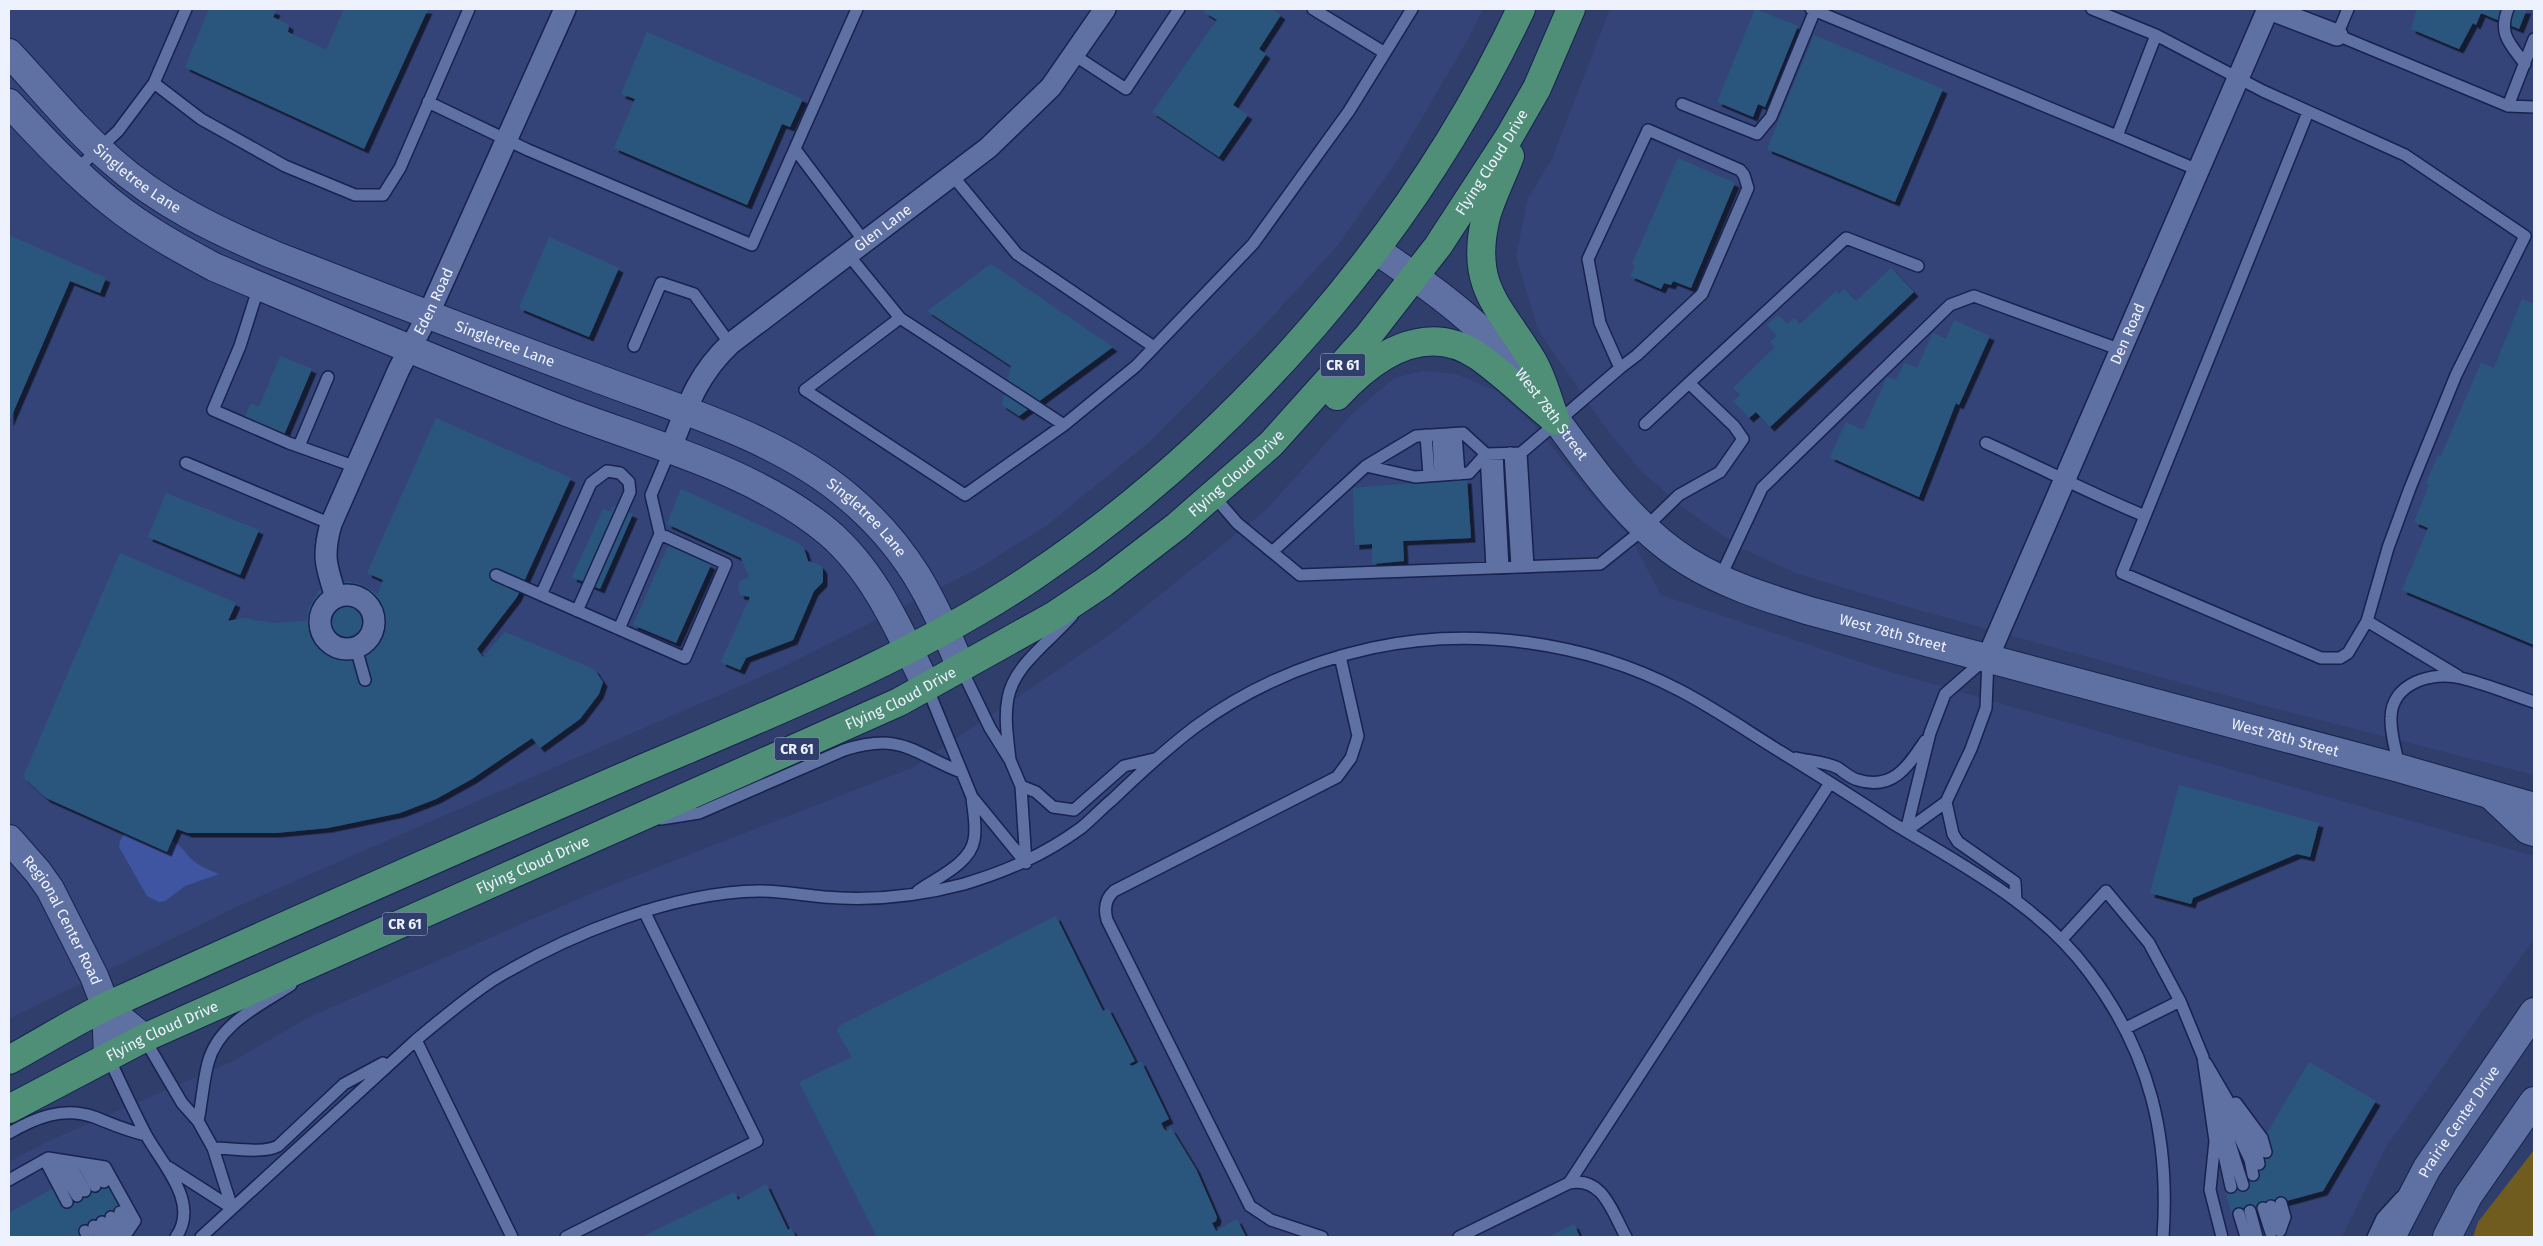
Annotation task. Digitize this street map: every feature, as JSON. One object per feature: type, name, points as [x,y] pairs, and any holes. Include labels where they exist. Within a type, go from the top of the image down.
[{"type":"main road","points":[[9,1060],[106,1007],[529,818],[758,719],[908,649],[946,630],[1030,579],[1147,492],[1205,442],[1322,315],[1376,250],[1452,139],[1488,76],[1521,9]]},
{"type":"main road","name":"Flying Cloud Drive","points":[[9,1110],[144,1038],[341,953],[900,702],[1056,614],[1103,583],[1213,495],[1271,444],[1368,336],[1414,277],[1496,157],[1537,88],[1572,9]]},
{"type":"main road","points":[[1537,88],[1485,219],[1481,260],[1488,294],[1533,362],[1556,421]]},
{"type":"main road","points":[[1271,444],[1307,429],[1354,378],[1384,355],[1417,342],[1439,341],[1476,355],[1556,421]]},
{"type":"street","name":"Eden Road","points":[[336,597],[325,563],[326,542],[332,524],[410,348],[428,315],[507,140],[564,9]]},
{"type":"street","name":"Glen Lane","points":[[670,450],[685,412],[711,362],[730,344],[855,247],[988,148],[1051,87],[1105,9]]},
{"type":"street","points":[[2269,9],[2337,35]]},
{"type":"street","name":"Den Road","points":[[1988,657],[2237,78],[2269,9]]},
{"type":"street","name":"Singletree Lane","points":[[9,54],[113,162],[158,195],[214,229],[274,255],[428,315],[685,412],[778,450],[818,473],[875,521],[905,557],[928,592],[961,668]]},
{"type":"street","points":[[9,103],[75,171],[114,205],[165,240],[214,267],[410,348],[760,487],[798,509],[829,533],[870,579],[927,687]]},
{"type":"street","name":"West 78th Street","points":[[1376,250],[1467,317],[1497,346],[1600,478],[1645,528],[1687,561],[1720,578],[1762,597],[2400,768],[2534,807]]},
{"type":"street","points":[[354,596],[362,600],[373,613],[374,622],[370,638],[356,648],[347,650],[331,645],[321,631],[321,615],[329,602],[336,597],[354,596]]},
{"type":"street","points":[[2490,794],[2528,830],[2534,832]]},
{"type":"street","name":"Regional Center Road","points":[[9,839],[38,872],[50,889],[94,976],[106,1007],[108,1056]]},
{"type":"street","name":"Regional Center Road","points":[[106,1007],[144,1038]]},
{"type":"street","name":"Prairie Center Drive","points":[[2391,1237],[2427,1168],[2534,1012]]},
{"type":"street","points":[[2447,1237],[2468,1196],[2534,1101]]},
{"type":"lane","points":[[75,171],[118,131],[154,83],[186,9]]},
{"type":"lane","points":[[154,83],[201,119],[285,166],[355,195],[382,195],[400,168],[469,9]]},
{"type":"lane","points":[[428,102],[507,140],[752,245],[857,9]]},
{"type":"lane","points":[[1074,55],[1126,90],[1179,9]]},
{"type":"lane","points":[[1313,9],[1385,52]]},
{"type":"lane","points":[[900,318],[805,390],[965,495],[1064,425],[1136,366],[1253,244],[1349,111],[1412,9]]},
{"type":"lane","points":[[1682,104],[1757,134],[1771,117],[1813,9],[2198,170]]},
{"type":"lane","points":[[2092,9],[2156,35],[2237,78],[2405,155],[2530,239],[2456,374],[2388,548],[2368,621],[2348,653],[2340,658],[2322,658],[2122,573],[2308,112]]},
{"type":"lane","points":[[2348,9],[2337,35],[2508,106],[2534,107]]},
{"type":"lane","points":[[2508,9],[2503,22],[2504,33],[2525,64]]},
{"type":"lane","points":[[2117,136],[2156,35]]},
{"type":"lane","points":[[2508,106],[2534,39]]},
{"type":"lane","points":[[1366,466],[1415,476],[1469,473],[1491,454],[1515,453],[1556,421],[1636,355],[1702,294],[1748,188],[1744,175],[1740,170],[1648,130],[1588,260],[1600,323],[1620,368]]},
{"type":"lane","points":[[795,149],[900,318],[1064,425]]},
{"type":"lane","points":[[952,175],[1017,254],[1154,347]]},
{"type":"lane","points":[[1645,424],[1846,238],[1918,266]]},
{"type":"lane","points":[[634,346],[661,283],[694,294],[730,344]]},
{"type":"lane","points":[[260,286],[240,346],[214,410],[299,446],[356,467]]},
{"type":"lane","points":[[1720,578],[1762,488],[1950,305],[1974,296],[2121,350]]},
{"type":"lane","points":[[299,446],[328,376]]},
{"type":"lane","points":[[1213,495],[1236,523],[1300,575],[1600,564],[1645,528],[1679,495],[1720,472],[1743,439],[1734,426],[1689,384]]},
{"type":"lane","points":[[1272,552],[1366,466],[1416,436],[1463,433],[1491,454],[1498,568]]},
{"type":"lane","points":[[1442,435],[1444,474]]},
{"type":"lane","points":[[1442,435],[1444,474]]},
{"type":"lane","points":[[1986,443],[2065,479],[2088,493],[2145,516]]},
{"type":"lane","points":[[619,629],[660,534],[651,495],[670,450]]},
{"type":"lane","points":[[1515,453],[1523,567]]},
{"type":"lane","points":[[186,463],[332,524]]},
{"type":"lane","points":[[541,595],[596,477],[607,471],[620,473],[629,482],[630,492],[577,611]]},
{"type":"lane","points":[[630,492],[651,495]]},
{"type":"lane","points":[[496,575],[685,658],[726,564],[660,534]]},
{"type":"lane","points":[[1010,760],[1006,715],[1008,700],[1020,671],[1103,583]]},
{"type":"lane","points":[[2368,621],[2459,677],[2534,702]]},
{"type":"lane","points":[[201,1237],[416,1040],[459,1004],[525,962],[644,911],[694,897],[764,891],[861,898],[891,897],[965,883],[1026,863],[1084,826],[1156,759],[1193,728],[1227,705],[1300,669],[1340,656],[1406,642],[1479,639],[1552,646],[1619,664],[1679,690],[2016,900],[2062,939],[2090,972],[2126,1028],[2143,1068],[2159,1124],[2164,1155],[2163,1237]]},
{"type":"lane","points":[[356,648],[365,680]]},
{"type":"lane","points":[[1322,1237],[1271,1220],[1250,1206],[1111,928],[1105,908],[1108,898],[1114,891],[1300,797],[1337,777],[1346,768],[1356,747],[1358,736],[1340,656]]},
{"type":"lane","points":[[1906,831],[1930,734],[1945,694],[1988,657]]},
{"type":"lane","points":[[1906,831],[1946,802],[1971,749],[1986,708],[1988,657]]},
{"type":"lane","points":[[961,668],[990,728],[1010,760],[1021,786],[1026,863]]},
{"type":"lane","points":[[2400,768],[2390,719],[2396,699],[2409,685],[2416,681],[2430,678],[2459,677]]},
{"type":"lane","points":[[927,687],[972,797],[1026,863]]},
{"type":"lane","points":[[1787,756],[1836,767],[1856,780],[1883,782],[1905,770],[1930,734]]},
{"type":"lane","points":[[627,825],[699,813],[844,750],[866,743],[883,741],[898,744],[914,749],[961,772]]},
{"type":"lane","points":[[1021,786],[1036,792],[1053,806],[1074,810],[1124,766],[1156,759]]},
{"type":"lane","points":[[1569,1183],[1830,783]]},
{"type":"lane","points":[[917,892],[964,860],[970,850],[974,832],[972,797]]},
{"type":"lane","points":[[1946,802],[1953,834],[1958,842],[2014,882],[2016,900]]},
{"type":"lane","points":[[2062,939],[2106,891],[2149,942],[2180,1001],[2203,1057],[2250,1160],[2253,1175]]},
{"type":"lane","points":[[566,1237],[757,1141],[644,911]]},
{"type":"lane","points":[[198,1121],[207,1064],[218,1040],[230,1026],[249,1012],[341,953]]},
{"type":"lane","points":[[2126,1028],[2180,1001]]},
{"type":"lane","points":[[144,1038],[182,1103],[198,1121],[213,1148],[232,1208]]},
{"type":"lane","points":[[416,1040],[512,1237]]},
{"type":"lane","points":[[213,1148],[257,1151],[270,1150],[278,1146],[344,1084],[400,1054]]},
{"type":"lane","points":[[108,1056],[146,1135],[168,1168],[183,1210],[182,1223],[176,1237]]},
{"type":"lane","points":[[2203,1057],[2262,1138],[2266,1152]]},
{"type":"lane","points":[[2203,1057],[2256,1149],[2259,1164]]},
{"type":"lane","points":[[2203,1057],[2237,1186]]},
{"type":"lane","points":[[2203,1057],[2215,1141],[2210,1190],[2222,1237]]},
{"type":"lane","points":[[9,1133],[35,1119],[49,1115],[69,1113],[92,1116],[126,1131],[146,1135]]},
{"type":"lane","points":[[50,1160],[86,1191]]},
{"type":"lane","points":[[9,1180],[50,1160],[105,1167],[136,1221],[125,1235],[100,1224]]},
{"type":"lane","points":[[69,1162],[86,1191]]},
{"type":"lane","points":[[86,1191],[88,1164]]},
{"type":"lane","points":[[168,1168],[232,1208]]},
{"type":"lane","points":[[2373,1237],[2382,1218],[2427,1168]]},
{"type":"lane","points":[[1459,1237],[1569,1183],[1581,1181],[1599,1188],[1626,1237]]},
{"type":"lane","points":[[2244,1213],[2253,1237],[2275,1232],[2285,1217],[2272,1206],[2275,1232]]},
{"type":"lane","points":[[100,1224],[101,1237]]},
{"type":"lane","points":[[100,1224],[111,1237]]},
{"type":"shaded area","points":[[9,9],[1483,9],[1467,41],[1396,162],[1338,245],[1259,331],[1148,443],[1046,526],[979,568],[781,668],[247,902],[9,1019]]},
{"type":"shaded area","points":[[1610,9],[2534,9],[2534,775],[2254,703],[1908,607],[1798,574],[1743,549],[1686,510],[1641,471],[1605,427],[1538,330],[1516,256],[1528,198],[1552,159]]},
{"type":"shaded area","points":[[1422,371],[1456,374],[1497,391],[1535,426],[1582,484],[1632,540],[1661,595],[1884,670],[2534,856],[2534,939],[2386,1147],[2342,1237],[9,1237],[9,1162],[46,1142],[235,1060],[309,1017],[599,890],[914,767],[1111,634],[1265,511],[1352,414],[1394,378]]},
{"type":"shaded area","points":[[124,834],[167,853],[172,841],[180,846],[196,863],[219,874],[185,886],[165,901],[159,902],[147,896],[119,847]]},
{"type":"shaded area","points":[[2534,1150],[2534,1237],[2473,1237],[2478,1222]]},
{"type":"building","points":[[209,9],[270,9],[276,11],[273,17],[289,25],[288,32],[326,50],[344,9],[428,9],[364,149],[185,67]]},
{"type":"building","points":[[1206,9],[1272,9],[1281,15],[1259,49],[1266,54],[1233,105],[1248,115],[1219,157],[1152,112],[1217,20],[1204,12]]},
{"type":"building","points":[[1755,9],[1798,26],[1765,107],[1758,104],[1753,117],[1717,102]]},
{"type":"building","points":[[2417,9],[2527,9],[2519,29],[2481,13],[2476,25],[2473,23],[2459,49],[2411,29]]},
{"type":"building","points":[[647,32],[803,99],[790,127],[782,124],[747,205],[614,148],[635,99],[621,94]]},
{"type":"building","points":[[1814,35],[1943,89],[1895,202],[1767,149]]},
{"type":"building","points":[[1678,158],[1735,183],[1691,288],[1673,281],[1671,285],[1664,283],[1661,289],[1630,276],[1635,266],[1632,264]]},
{"type":"building","points":[[9,235],[106,278],[100,293],[70,281],[9,422]]},
{"type":"building","points":[[549,237],[619,268],[589,337],[519,308]]},
{"type":"building","points":[[991,264],[1113,347],[1019,416],[1002,405],[1011,366],[927,311]]},
{"type":"building","points":[[1891,268],[1914,292],[1770,427],[1756,412],[1749,418],[1733,401],[1740,395],[1733,388],[1775,347],[1770,342],[1777,336],[1767,325],[1778,315],[1788,324],[1794,318],[1800,324],[1836,291],[1839,294],[1844,289],[1856,301]]},
{"type":"building","points":[[2522,299],[2534,304],[2534,645],[2402,590],[2428,528],[2414,522],[2429,485],[2426,483],[2438,455],[2441,456],[2481,363],[2494,368]]},
{"type":"building","points":[[1954,320],[1990,336],[1959,405],[1956,403],[1919,497],[1830,457],[1846,422],[1863,430],[1887,377],[1896,380],[1904,363],[1917,368],[1933,333],[1946,339]]},
{"type":"building","points":[[280,356],[312,369],[284,435],[244,418],[251,403],[259,407]]},
{"type":"building","points":[[436,418],[571,478],[517,597],[477,649],[483,657],[505,632],[594,669],[603,682],[599,694],[580,719],[540,748],[532,738],[472,779],[436,799],[400,813],[328,828],[276,833],[188,833],[177,829],[167,852],[46,798],[23,777],[120,553],[236,603],[228,621],[242,618],[273,623],[307,621],[309,607],[319,591],[347,581],[363,585],[378,594],[383,580],[367,573]]},
{"type":"building","points":[[1467,479],[1471,538],[1403,541],[1404,561],[1372,564],[1372,544],[1355,545],[1353,488]]},
{"type":"building","points":[[681,489],[798,543],[804,548],[808,561],[820,565],[823,570],[823,582],[814,591],[793,640],[746,658],[740,670],[721,662],[750,597],[740,595],[738,586],[740,581],[749,577],[741,558],[667,524]]},
{"type":"building","points":[[166,493],[259,530],[240,575],[148,537]]},
{"type":"building","points":[[613,506],[633,514],[600,589],[572,577],[603,509],[610,512]]},
{"type":"building","points":[[668,546],[711,565],[676,643],[633,625]]},
{"type":"building","points":[[2179,785],[2319,823],[2310,857],[2297,854],[2193,898],[2191,904],[2150,893]]},
{"type":"building","points":[[1056,916],[1103,1011],[1108,1008],[1135,1061],[1129,1064],[1132,1066],[1141,1061],[1169,1119],[1161,1123],[1164,1129],[1167,1131],[1171,1128],[1196,1169],[1217,1217],[1216,1221],[1212,1223],[1216,1231],[1237,1219],[1246,1237],[877,1237],[799,1082],[852,1057],[837,1031],[839,1026]]},
{"type":"building","points":[[2309,1062],[2376,1101],[2323,1191],[2232,1216],[2225,1189],[2249,1183],[2271,1143],[2267,1133]]},
{"type":"building","points":[[110,1178],[127,1208],[83,1237],[9,1237],[9,1213],[54,1188],[63,1204]]},
{"type":"building","points":[[766,1184],[788,1230],[791,1228],[796,1237],[642,1237],[734,1192],[738,1200]]},
{"type":"building","points":[[1574,1224],[1580,1237],[1548,1237]]}]
